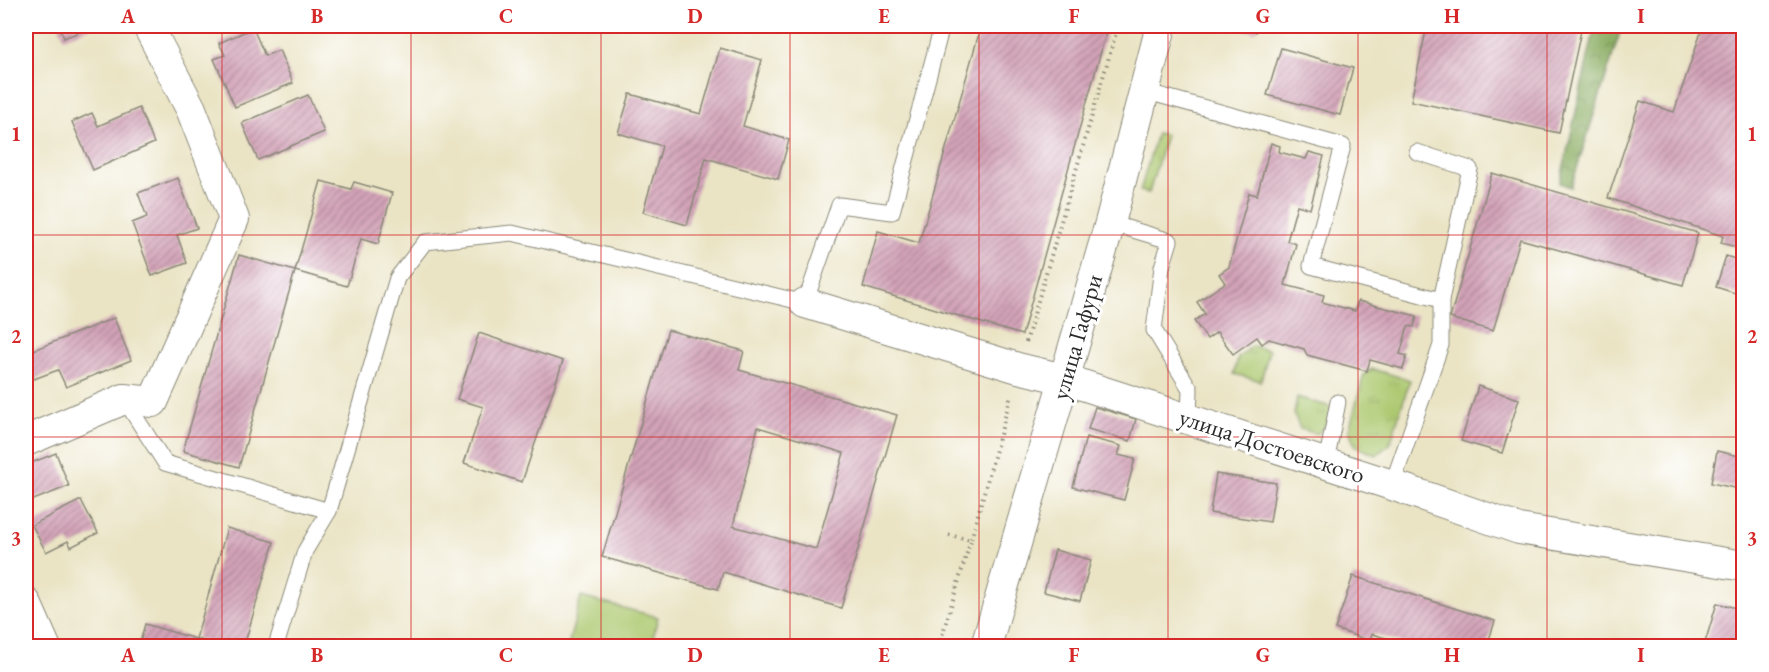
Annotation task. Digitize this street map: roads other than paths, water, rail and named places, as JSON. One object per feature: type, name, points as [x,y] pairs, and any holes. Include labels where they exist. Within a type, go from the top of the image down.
[{"type":"street","points":[[26,441],[124,399],[153,402],[234,219],[191,109],[148,26]]},
{"type":"street","name":"улица Гафури","points":[[986,646],[1110,223],[1161,26]]},
{"type":"street","name":"улица Достоевского","points":[[805,303],[1018,368],[1064,379],[1392,485],[1519,529],[1743,566]]},
{"type":"street","points":[[26,603],[45,646]]},
{"type":"lane","points":[[276,646],[305,551],[329,511],[397,278],[425,242],[512,232],[805,303],[839,205],[892,212],[942,26]]},
{"type":"lane","points":[[1144,91],[1343,146],[1311,266],[1441,300]]},
{"type":"lane","points":[[1392,485],[1441,345],[1441,300],[1470,169],[1417,153]]},
{"type":"lane","points":[[1110,223],[1170,241],[1162,267],[1154,330],[1190,389],[1189,419]]},
{"type":"lane","points":[[124,399],[165,462],[329,511]]},
{"type":"lane","points":[[1326,464],[1338,402]]}]
